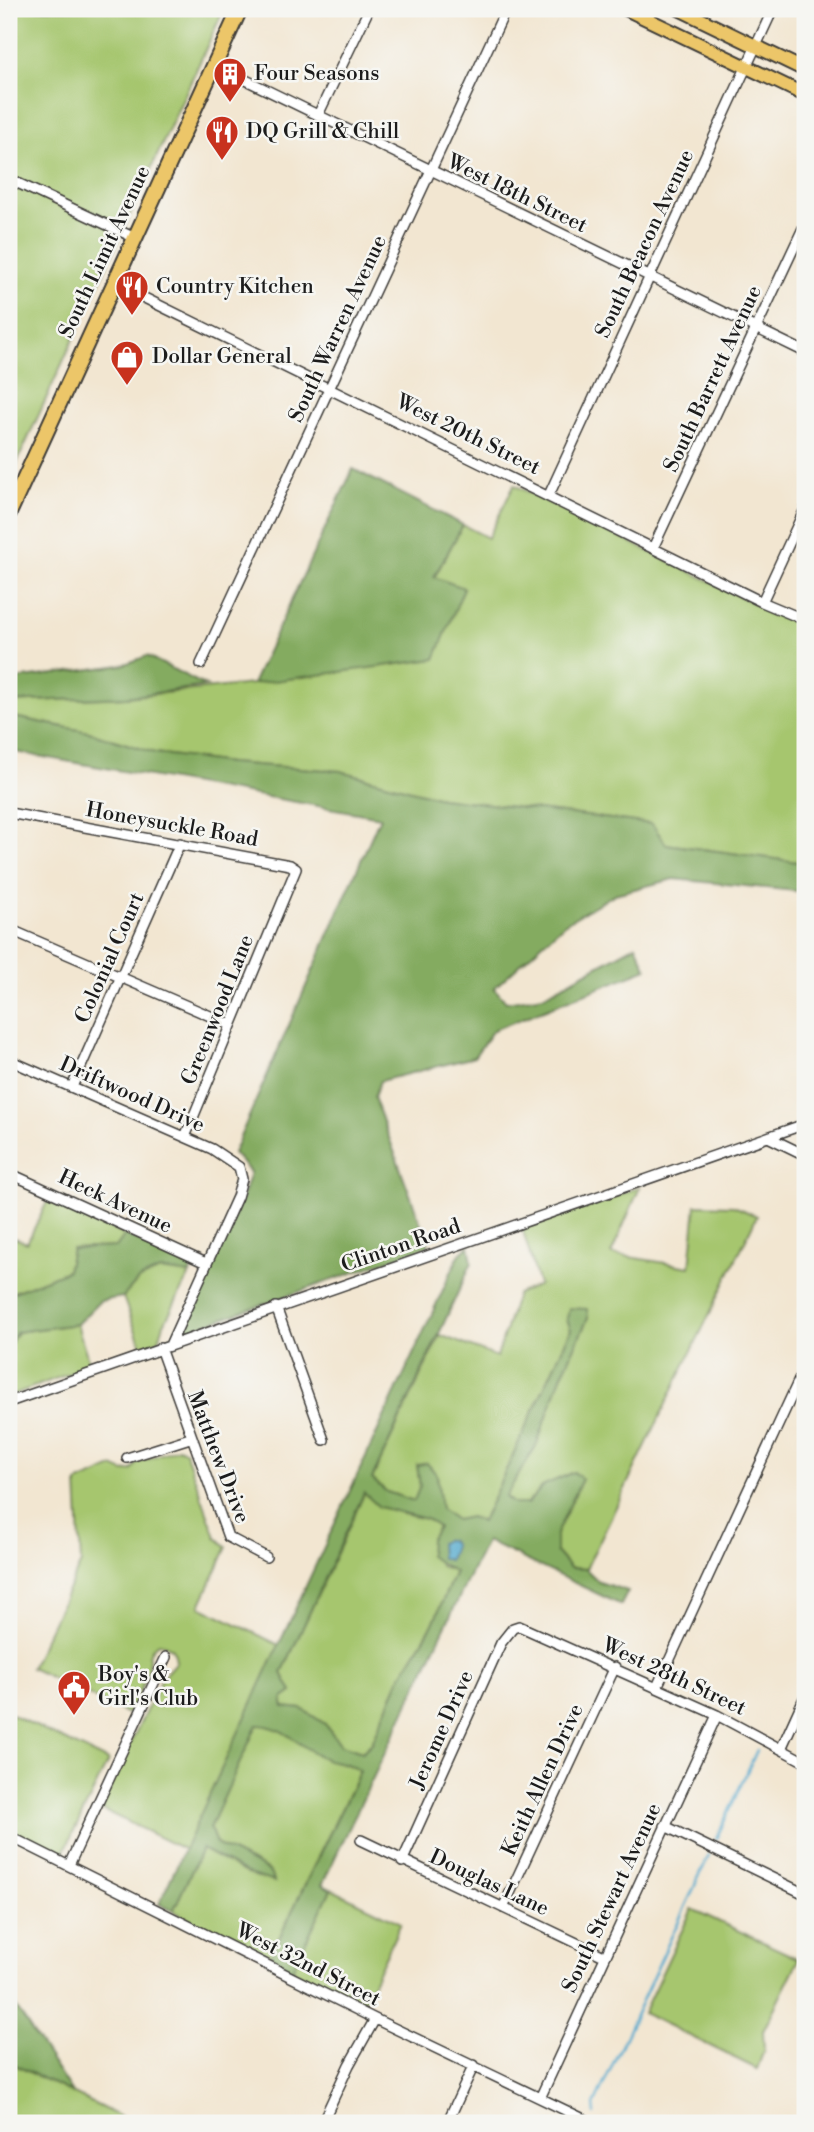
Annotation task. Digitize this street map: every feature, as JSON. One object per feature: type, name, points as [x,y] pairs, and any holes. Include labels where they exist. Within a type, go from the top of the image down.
[{"type":"highway","name":"South Limit Avenue","points":[[9,513],[240,9]]},
{"type":"main road","points":[[626,9],[805,95]]},
{"type":"main road","points":[[679,9],[805,70]]},
{"type":"street","points":[[318,115],[369,9]]},
{"type":"street","name":"South Warren Avenue","points":[[201,664],[506,9]]},
{"type":"street","name":"South Beacon Avenue","points":[[549,495],[773,9]]},
{"type":"street","name":"West 18th Street","points":[[215,65],[805,352]]},
{"type":"street","points":[[9,179],[135,238]]},
{"type":"street","name":"South Barrett Avenue","points":[[653,548],[805,225]]},
{"type":"street","name":"West 20th Street","points":[[114,284],[330,387],[762,602],[805,620]]},
{"type":"street","points":[[762,602],[805,509]]},
{"type":"street","name":"Honeysuckle Road","points":[[9,813],[293,866],[294,874],[284,897]]},
{"type":"street","name":"Colonial Court","points":[[72,1087],[180,843]]},
{"type":"street","name":"Greenwood Lane","points":[[185,1137],[284,897]]},
{"type":"street","points":[[9,929],[231,1025]]},
{"type":"street","name":"Driftwood Drive","points":[[9,1060],[227,1156],[239,1167],[242,1179],[237,1197],[206,1263]]},
{"type":"street","name":"Clinton Road","points":[[9,1402],[805,1124]]},
{"type":"street","points":[[768,1137],[805,1155]]},
{"type":"street","name":"Heck Avenue","points":[[9,1173],[206,1263]]},
{"type":"street","points":[[170,1345],[206,1263]]},
{"type":"street","points":[[276,1307],[324,1440]]},
{"type":"street","name":"Matthew Drive","points":[[160,1349],[190,1438],[228,1536],[267,1557]]},
{"type":"street","points":[[657,1687],[805,1367]]},
{"type":"street","points":[[127,1458],[190,1438]]},
{"type":"street","name":"West 28th Street","points":[[526,1627],[717,1715],[805,1762]]},
{"type":"street","name":"Jerome Drive","points":[[402,1862],[501,1643],[513,1628],[526,1627]]},
{"type":"street","points":[[69,1865],[166,1657]]},
{"type":"street","name":"Keith Allen Drive","points":[[503,1908],[615,1667]]},
{"type":"street","points":[[781,1749],[805,1696]]},
{"type":"street","name":"South Stewart Avenue","points":[[541,2096],[717,1715]]},
{"type":"street","points":[[665,1826],[805,1894]]},
{"type":"street","name":"West 32nd Street","points":[[9,1836],[375,2019],[541,2096],[592,2123]]},
{"type":"street","name":"Douglas Lane","points":[[361,1840],[402,1862],[604,1956]]},
{"type":"street","points":[[322,2123],[349,2065],[375,2019]]},
{"type":"street","points":[[447,2123],[474,2064]]},
{"type":"green space","points":[[9,9],[224,9],[9,480]]},
{"type":"green space","points":[[353,469],[463,525],[434,577],[464,588],[435,659],[252,684]]},
{"type":"green space","points":[[514,485],[805,628],[805,863],[666,844],[651,824],[441,798],[341,771],[229,763],[155,753],[89,732],[9,716],[9,702],[126,697],[252,684],[463,588],[434,578],[463,525],[488,538]]},
{"type":"green space","points":[[147,656],[206,686],[126,697],[9,702],[9,680],[122,665]]},
{"type":"green space","points":[[9,716],[89,732],[155,753],[229,763],[341,771],[441,798],[652,824],[666,844],[805,863],[805,892],[674,879],[615,894],[564,924],[494,988],[506,1002],[543,996],[636,945],[647,969],[493,1030],[474,1057],[380,1081],[374,1097],[429,1246],[184,1332],[199,1292],[236,1213],[250,1172],[233,1153],[380,817],[9,751]]},
{"type":"green space","points":[[640,1187],[611,1254],[690,1267],[696,1205],[734,1206],[757,1216],[586,1569],[570,1568],[556,1552],[556,1534],[582,1479],[544,1485],[527,1504],[514,1504],[505,1497],[537,1444],[561,1377],[588,1318],[567,1319],[571,1330],[482,1522],[470,1517],[456,1520],[441,1509],[437,1475],[417,1465],[420,1486],[414,1501],[387,1492],[372,1479],[440,1335],[497,1357],[517,1294],[539,1285],[522,1228]]},
{"type":"green space","points":[[48,1200],[125,1235],[116,1247],[72,1249],[67,1271],[9,1294],[9,1245],[15,1238],[27,1243]]},
{"type":"green space","points":[[125,1235],[188,1261],[192,1267],[190,1274],[160,1270],[139,1279],[123,1297],[100,1301],[77,1324],[17,1332],[9,1346],[9,1294],[67,1271],[72,1249],[116,1247]]},
{"type":"green space","points":[[469,1245],[472,1262],[372,1479],[387,1492],[414,1501],[420,1486],[417,1465],[427,1463],[437,1475],[441,1509],[456,1520],[470,1517],[482,1522],[571,1330],[567,1319],[569,1308],[587,1309],[588,1318],[561,1377],[537,1444],[505,1497],[514,1504],[527,1504],[544,1485],[574,1472],[582,1479],[556,1534],[556,1552],[570,1568],[586,1569],[599,1582],[628,1591],[621,1605],[486,1541],[322,1885],[331,1889],[292,1971],[269,1959],[360,1771],[352,1766],[319,1756],[277,1729],[257,1725],[210,1828],[216,1844],[269,1871],[274,1882],[248,1874],[202,1849],[173,1911],[159,1904],[459,1255]],"holes":[[[364,1493],[379,1507],[426,1519],[438,1527],[430,1539],[429,1556],[455,1572],[433,1624],[400,1678],[372,1743],[362,1752],[341,1745],[325,1724],[302,1709],[284,1707],[282,1699],[292,1692],[282,1673]]]},
{"type":"green space","points":[[160,1270],[190,1274],[164,1324],[159,1340],[142,1348],[123,1297],[139,1279]]},
{"type":"green space","points":[[77,1324],[90,1366],[9,1396],[9,1346],[17,1332]]},
{"type":"green space","points":[[178,1448],[185,1451],[216,1537],[227,1547],[200,1606],[279,1645],[185,1850],[99,1808],[163,1676],[176,1662],[172,1648],[158,1643],[151,1650],[143,1683],[128,1714],[31,1668],[81,1563],[77,1483],[113,1467],[124,1472],[132,1470],[138,1462]]},
{"type":"green space","points":[[365,1492],[403,1514],[426,1519],[438,1527],[440,1566],[455,1571],[433,1624],[400,1678],[372,1743],[362,1752],[341,1745],[325,1724],[302,1709],[284,1707],[282,1699],[292,1692],[282,1673]]},
{"type":"green space","points":[[9,1713],[108,1761],[64,1852],[58,1854],[9,1830]]},
{"type":"green space","points":[[257,1724],[277,1729],[319,1755],[360,1770],[269,1959],[173,1911],[202,1849],[248,1874],[273,1881],[269,1871],[216,1844],[210,1828]]},
{"type":"green space","points":[[331,1889],[401,1923],[363,2004],[292,1971]]},
{"type":"green space","points":[[692,1909],[799,1959],[763,2031],[764,2050],[757,2069],[643,2013]]},
{"type":"green space","points":[[9,1996],[72,2093],[9,2062]]},
{"type":"green space","points":[[9,2062],[133,2123],[9,2123]]},
{"type":"water","points":[[450,1540],[454,1546],[449,1560],[441,1558],[440,1543]]},
{"type":"waterway","points":[[716,1839],[757,1750]]},
{"type":"waterway","points":[[595,2115],[594,2105],[709,1855]]},
{"type":"place","name":"Four Seasons","points":[[230,104]]},
{"type":"place","name":"DQ Grill & Chill","points":[[222,162]]},
{"type":"place","name":"Country Kitchen","points":[[132,317]]},
{"type":"place","name":"Dollar General","points":[[127,387]]},
{"type":"place","name":"Boy's & Girl's Club","points":[[74,1717]]}]
